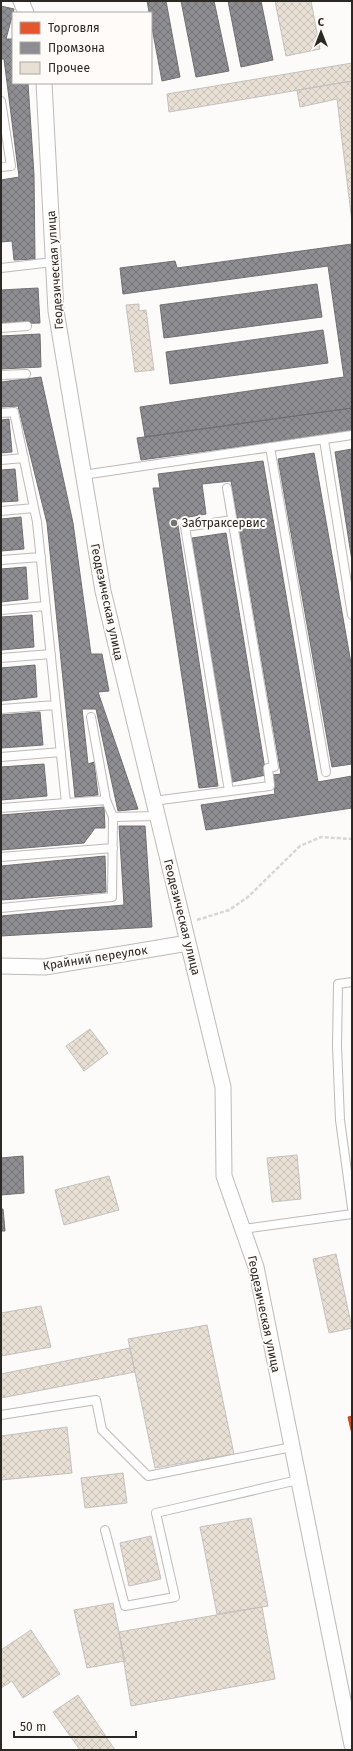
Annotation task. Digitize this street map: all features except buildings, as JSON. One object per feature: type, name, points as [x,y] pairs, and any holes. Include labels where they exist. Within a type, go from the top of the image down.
[{"type":"street","points":[[21,1],[26,12]]},
{"type":"street","name":"Геодезическая улица","points":[[44,84],[56,311],[103,591],[223,1087],[224,1176],[256,1267],[352,1745]]},
{"type":"street","name":"Крайний переулок","points":[[1,966],[45,967],[188,943]]},
{"type":"lane","points":[[1,101],[11,166],[1,167]]},
{"type":"lane","points":[[1,268],[53,262]]},
{"type":"lane","points":[[1,328],[27,326]]},
{"type":"lane","points":[[1,375],[26,374]]},
{"type":"lane","points":[[1,414],[14,412],[34,508],[41,557],[66,803]]},
{"type":"lane","points":[[83,475],[352,435]]},
{"type":"lane","points":[[324,440],[352,615]]},
{"type":"lane","points":[[270,447],[326,772]]},
{"type":"lane","points":[[1,460],[24,458]]},
{"type":"lane","points":[[154,801],[270,786],[268,768],[274,767],[227,488]]},
{"type":"lane","points":[[1,511],[34,508]]},
{"type":"lane","points":[[229,791],[185,527],[232,520]]},
{"type":"lane","points":[[1,560],[41,557]]},
{"type":"lane","points":[[1,610],[46,606]]},
{"type":"lane","points":[[1,658],[51,654]]},
{"type":"lane","points":[[1,709],[56,705]]},
{"type":"lane","points":[[1,908],[112,897],[114,817],[106,800],[91,717]]},
{"type":"lane","points":[[1,757],[61,752]]},
{"type":"lane","points":[[1,808],[106,800]]},
{"type":"lane","points":[[114,817],[144,818],[157,816]]},
{"type":"lane","points":[[1,857],[113,848]]},
{"type":"lane","points":[[352,982],[338,984],[336,1046],[340,1120],[352,1208]]},
{"type":"lane","points":[[243,1229],[352,1214]]},
{"type":"lane","points":[[1,1415],[96,1400],[102,1430],[148,1476],[292,1446]]},
{"type":"lane","points":[[105,1530],[125,1606],[175,1597],[156,1513],[298,1480]]},
{"type":"path","points":[[183,922],[229,910],[248,897],[300,846],[321,837],[352,839]]},
{"type":"place","name":"Забтраксервис","points":[[174,523]]}]
